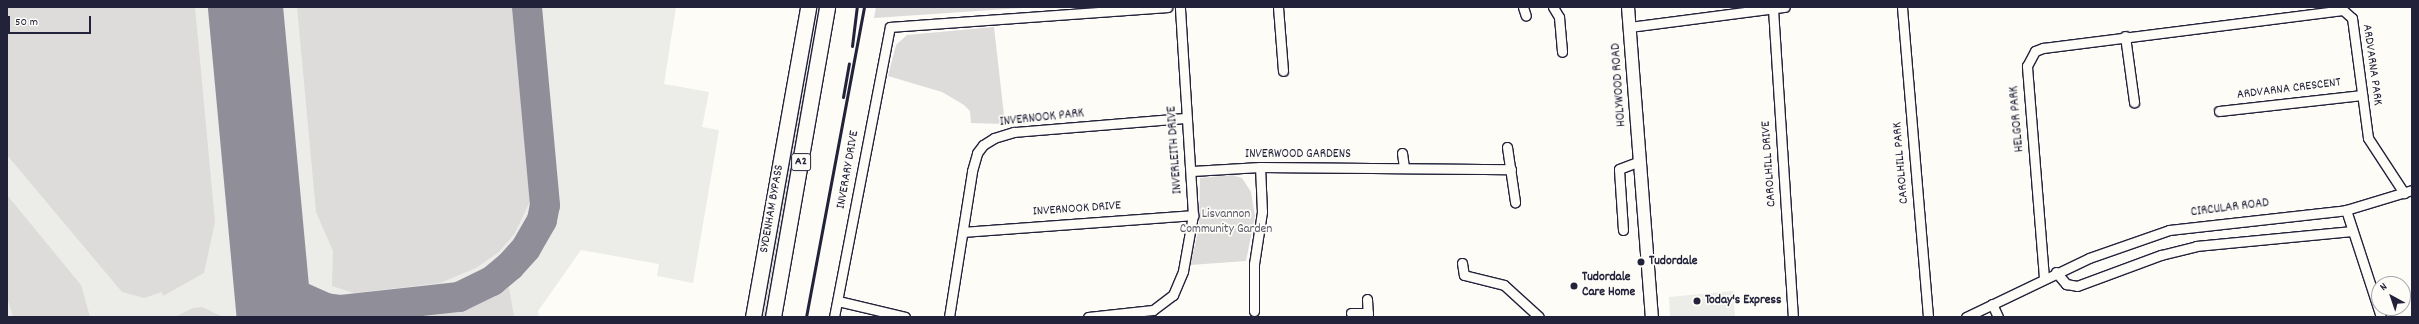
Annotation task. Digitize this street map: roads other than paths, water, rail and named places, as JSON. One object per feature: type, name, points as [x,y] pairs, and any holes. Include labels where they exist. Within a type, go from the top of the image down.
[{"type":"highway","name":"SYDENHAM BYPASS","points":[[753,317],[808,7]]},
{"type":"highway","name":"SYDENHAM BYPASS","points":[[773,317],[827,7]]},
{"type":"main road","name":"HOLYWOOD ROAD","points":[[1628,7],[1652,317]]},
{"type":"street","name":"INVERARY DRIVE","points":[[834,317],[890,27],[1167,7]]},
{"type":"street","name":"INVERLEITH DRIVE","points":[[1088,317],[1143,312],[1165,303],[1173,295],[1183,271],[1193,215],[1192,171],[1186,118],[1180,7]]},
{"type":"street","points":[[1278,7],[1283,71]]},
{"type":"street","points":[[1523,7],[1526,16]]},
{"type":"street","points":[[1553,7],[1559,17],[1562,52]]},
{"type":"street","points":[[1630,27],[1785,7]]},
{"type":"street","name":"CAROLHILL PARK","points":[[1902,7],[1928,317]]},
{"type":"street","name":"CAROLHILL DRIVE","points":[[1773,9],[1793,317]]},
{"type":"street","name":"ARDVARNA PARK","points":[[2125,36],[2343,10],[2352,18],[2368,138],[2408,191]]},
{"type":"street","points":[[2125,36],[2134,102]]},
{"type":"street","name":"HELGOR PARK","points":[[2044,278],[2027,66],[2035,51],[2043,48],[2125,36]]},
{"type":"street","name":"ARDVARNA CRESCENT","points":[[2219,111],[2362,94]]},
{"type":"street","name":"INVERNOOK PARK","points":[[949,317],[974,161],[983,145],[994,138],[1014,132],[1186,118]]},
{"type":"street","points":[[1507,147],[1515,202]]},
{"type":"street","points":[[1402,153],[1404,168]]},
{"type":"street","points":[[1623,230],[1619,168],[1640,161]]},
{"type":"street","points":[[1254,311],[1254,264],[1262,212],[1260,167]]},
{"type":"street","name":"INVERWOOD GARDENS","points":[[1192,171],[1260,167],[1511,169]]},
{"type":"street","name":"CIRCULAR ROAD","points":[[1966,317],[2056,272],[2169,230],[2346,210],[2408,191]]},
{"type":"street","points":[[2346,210],[2381,317]]},
{"type":"street","name":"INVERNOOK DRIVE","points":[[963,232],[1193,215]]},
{"type":"street","points":[[2056,272],[2066,284],[2077,286],[2160,255],[2196,246],[2352,231]]},
{"type":"street","points":[[1462,263],[1464,275],[1504,285],[1539,317]]},
{"type":"street","points":[[1350,313],[1368,315],[1367,300]]},
{"type":"street","points":[[838,301],[906,317]]},
{"type":"street","points":[[1992,304],[1998,317]]},
{"type":"railway","points":[[852,46],[857,7]]},
{"type":"railway","points":[[806,317],[864,7]]},
{"type":"railway","points":[[843,97],[849,64]]},
{"type":"place","name":"Tudordale","points":[[1641,262]]},
{"type":"place","name":"Tudordale Care Home","points":[[1574,286]]},
{"type":"place","name":"Today's Express","points":[[1697,301]]},
{"type":"park label","name":"Lisvannon Community Garden","points":[[1226,224]]}]
